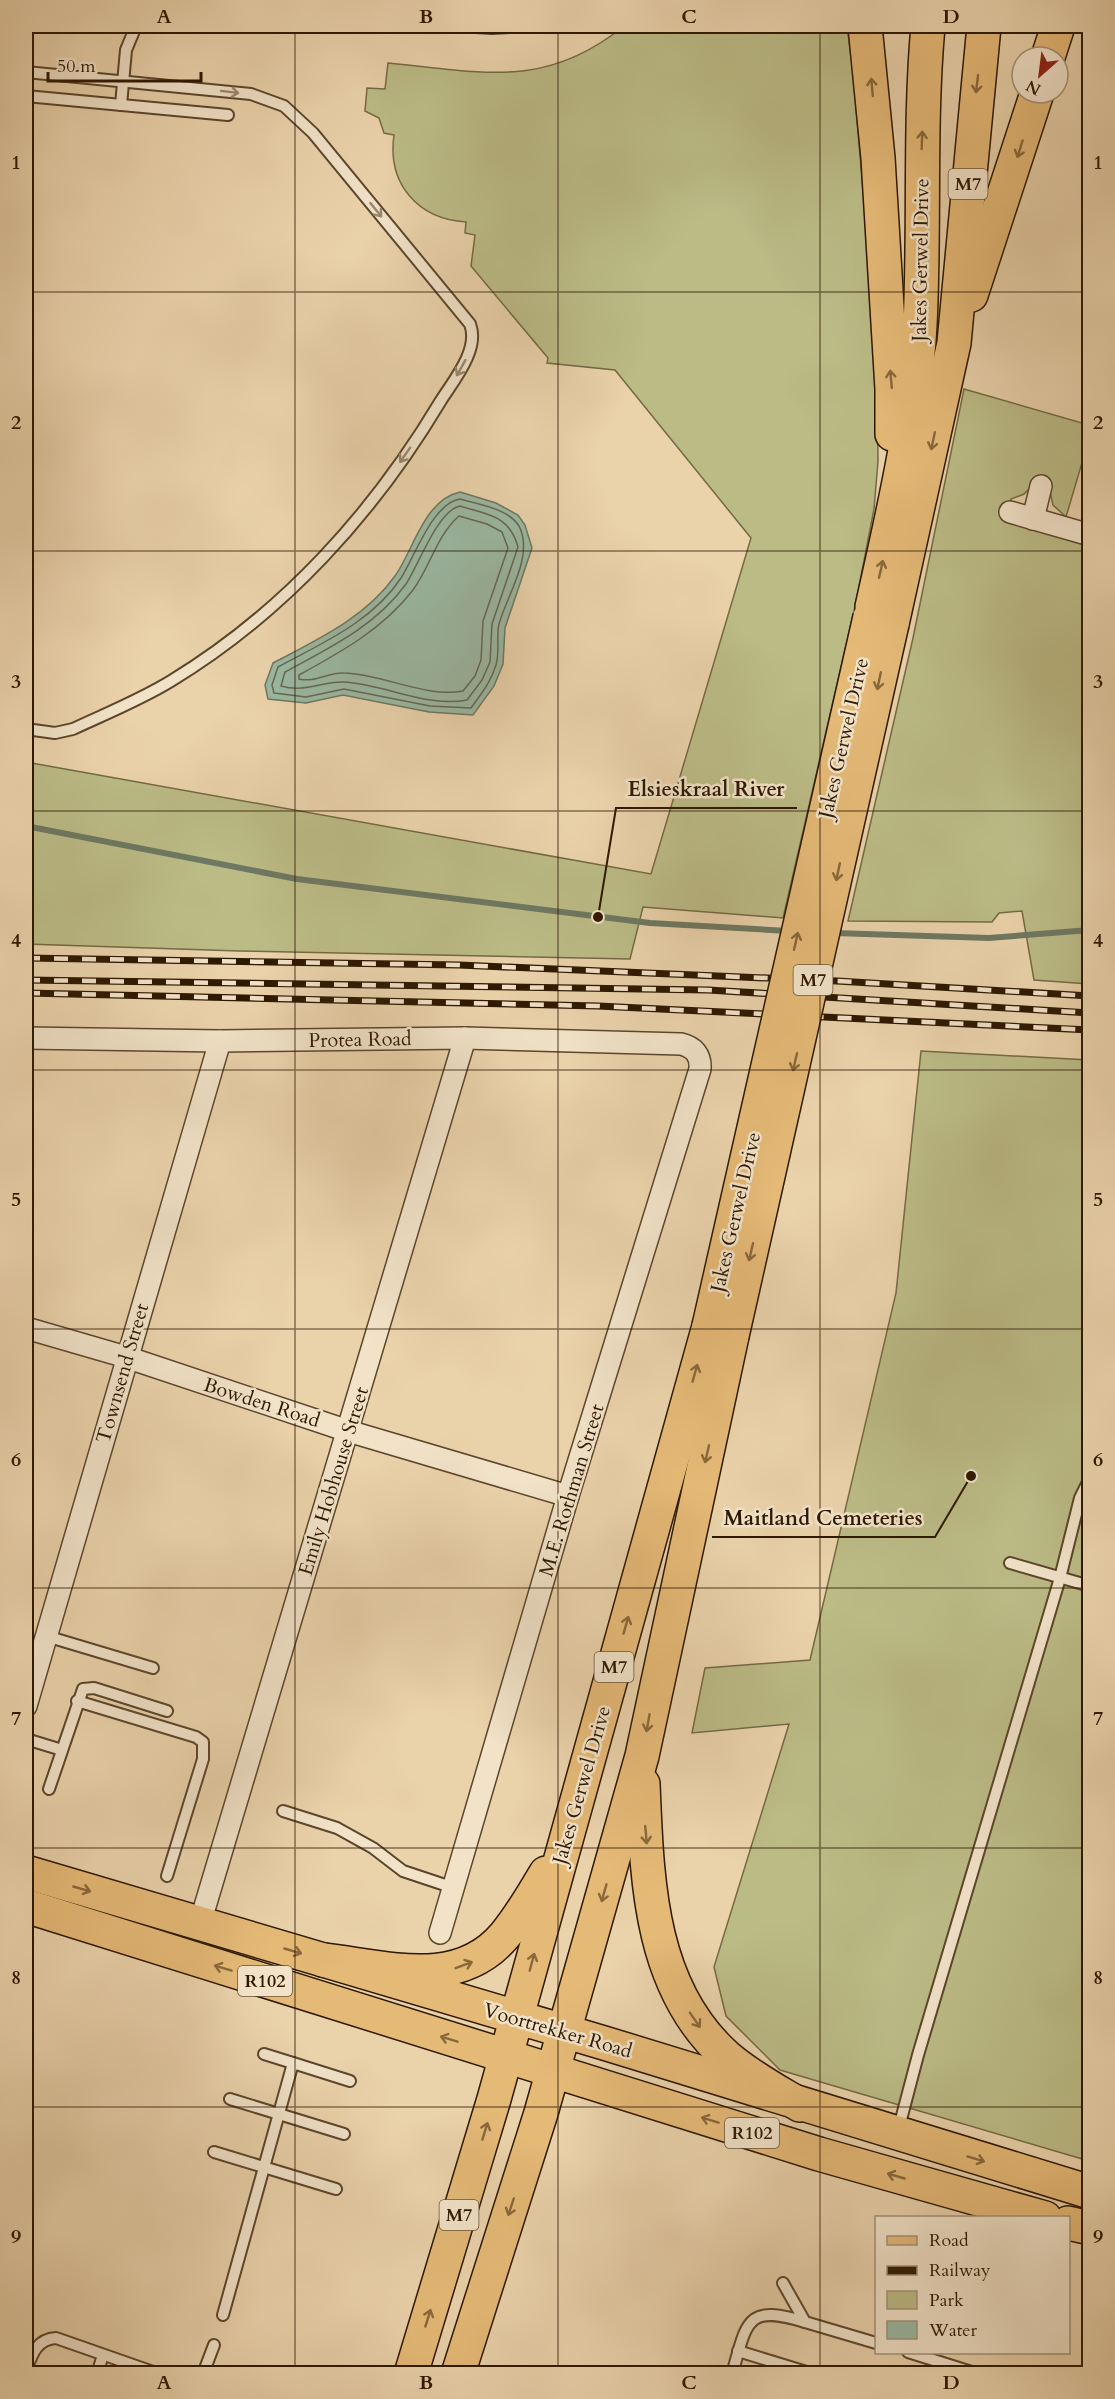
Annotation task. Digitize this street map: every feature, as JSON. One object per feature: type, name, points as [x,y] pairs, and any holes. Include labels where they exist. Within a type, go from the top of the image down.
[{"type":"main road","points":[[865,26],[878,158],[892,389],[892,521]]},
{"type":"main road","name":"Jakes Gerwel Drive","points":[[881,620],[892,521],[906,454],[920,324],[921,149],[928,26]]},
{"type":"main road","name":"Jakes Gerwel Drive","points":[[458,2373],[553,2071],[642,1756],[721,1331],[881,620],[954,342],[984,26]]},
{"type":"main road","points":[[1052,45],[1058,26]]},
{"type":"main road","points":[[954,342],[1005,198],[1033,105]]},
{"type":"main road","name":"Jakes Gerwel Drive","points":[[411,2373],[517,2019],[564,1843],[721,1331]]},
{"type":"main road","points":[[642,1756],[653,1908],[662,1952],[674,1984],[691,2015],[718,2049],[751,2075],[800,2105]]},
{"type":"main road","points":[[323,1960],[430,1972],[451,1970],[474,1961],[498,1943],[514,1923],[564,1843]]},
{"type":"main road","name":"Voortrekker Road","points":[[26,1872],[564,2032],[1089,2192]]},
{"type":"main road","name":"Voortrekker Road","points":[[26,1906],[819,2154],[1042,2216]]},
{"type":"main road","points":[[1070,2223],[1089,2228]]},
{"type":"street","points":[[1033,519],[1041,486]]},
{"type":"street","points":[[1010,512],[1089,535]]},
{"type":"street","name":"Protea Road","points":[[26,1038],[220,1041],[465,1038],[681,1044],[694,1049]]},
{"type":"street","name":"Emily Hobhouse Street","points":[[200,1923],[465,1038]]},
{"type":"street","name":"Townsend Street","points":[[26,1706],[220,1041]]},
{"type":"street","name":"M.E. Rothman Street","points":[[440,1933],[568,1496],[700,1069],[698,1054],[694,1049]]},
{"type":"street","name":"Bowden Road","points":[[26,1328],[126,1357],[348,1431],[568,1496]]},
{"type":"lane","points":[[121,105],[126,50],[135,26]]},
{"type":"lane","points":[[459,26],[492,28],[527,26]]},
{"type":"lane","points":[[26,72],[251,94],[284,106],[313,133],[470,324],[472,339],[469,352],[427,424],[383,486],[312,571],[256,620],[170,682],[72,729],[55,733],[26,729]]},
{"type":"lane","points":[[26,96],[228,115]]},
{"type":"lane","points":[[898,2134],[918,2055],[1060,1578],[1080,1498],[1089,1478]]},
{"type":"lane","points":[[1010,1563],[1089,1586]]},
{"type":"lane","points":[[45,1636],[153,1668]]},
{"type":"lane","points":[[49,1789],[77,1701],[83,1689],[90,1687],[167,1711]]},
{"type":"lane","points":[[77,1701],[196,1737],[203,1742],[203,1759],[167,1876]]},
{"type":"lane","points":[[26,1739],[62,1750]]},
{"type":"lane","points":[[283,1811],[337,1828],[364,1842],[404,1871],[454,1888]]},
{"type":"lane","points":[[264,2054],[350,2081]]},
{"type":"lane","points":[[223,2315],[293,2064]]},
{"type":"lane","points":[[230,2099],[344,2134]]},
{"type":"lane","points":[[214,2152],[336,2189]]},
{"type":"lane","points":[[783,2283],[805,2322]]},
{"type":"lane","points":[[732,2373],[746,2325],[760,2316],[781,2314],[875,2343]]},
{"type":"lane","points":[[26,2370],[33,2352],[46,2338],[56,2338],[159,2373]]},
{"type":"lane","points":[[203,2373],[214,2345]]},
{"type":"lane","points":[[738,2351],[813,2373]]},
{"type":"lane","points":[[915,2354],[978,2373]]},
{"type":"lane","points":[[97,2373],[103,2355]]},
{"type":"green space","points":[[624,26],[847,26],[877,353],[878,461],[874,509],[856,602],[783,918],[643,907],[630,959],[26,944],[26,762],[651,874],[751,538],[615,370],[547,363],[548,358],[471,266],[475,235],[465,233],[466,222],[434,214],[409,196],[396,169],[393,153],[394,135],[384,133],[379,118],[365,111],[367,88],[385,89],[388,63],[483,72],[512,72],[539,68],[567,60],[595,46]]},
{"type":"green space","points":[[964,389],[1089,425],[1089,439],[1066,517],[1053,505],[1050,492],[1030,488],[1024,494],[1011,499],[1005,518],[1089,544],[1089,984],[1034,980],[1022,911],[999,913],[992,922],[848,921],[913,638]]},
{"type":"green space","points":[[921,1051],[1089,1060],[1089,2161],[780,2070],[726,2016],[714,1967],[789,1724],[692,1733],[705,1668],[810,1660],[896,1293]]},
{"type":"water","points":[[460,492],[496,503],[518,515],[525,525],[532,548],[505,628],[503,664],[494,686],[473,715],[429,712],[343,695],[306,703],[268,699],[265,685],[273,663],[339,627],[369,604],[395,576],[421,527],[437,505]]},
{"type":"waterway","points":[[26,826],[297,879],[650,923],[788,931]]},
{"type":"waterway","points":[[834,933],[989,938],[1090,930]]},
{"type":"railway","points":[[26,958],[459,965],[837,981],[1090,996]]},
{"type":"railway","points":[[26,980],[708,990],[1090,1013]]},
{"type":"railway","points":[[26,993],[598,1006],[1090,1030]]},
{"type":"place","name":"Elsieskraal River","points":[[598,917]]},
{"type":"place","name":"Maitland Cemeteries","points":[[971,1476]]}]
